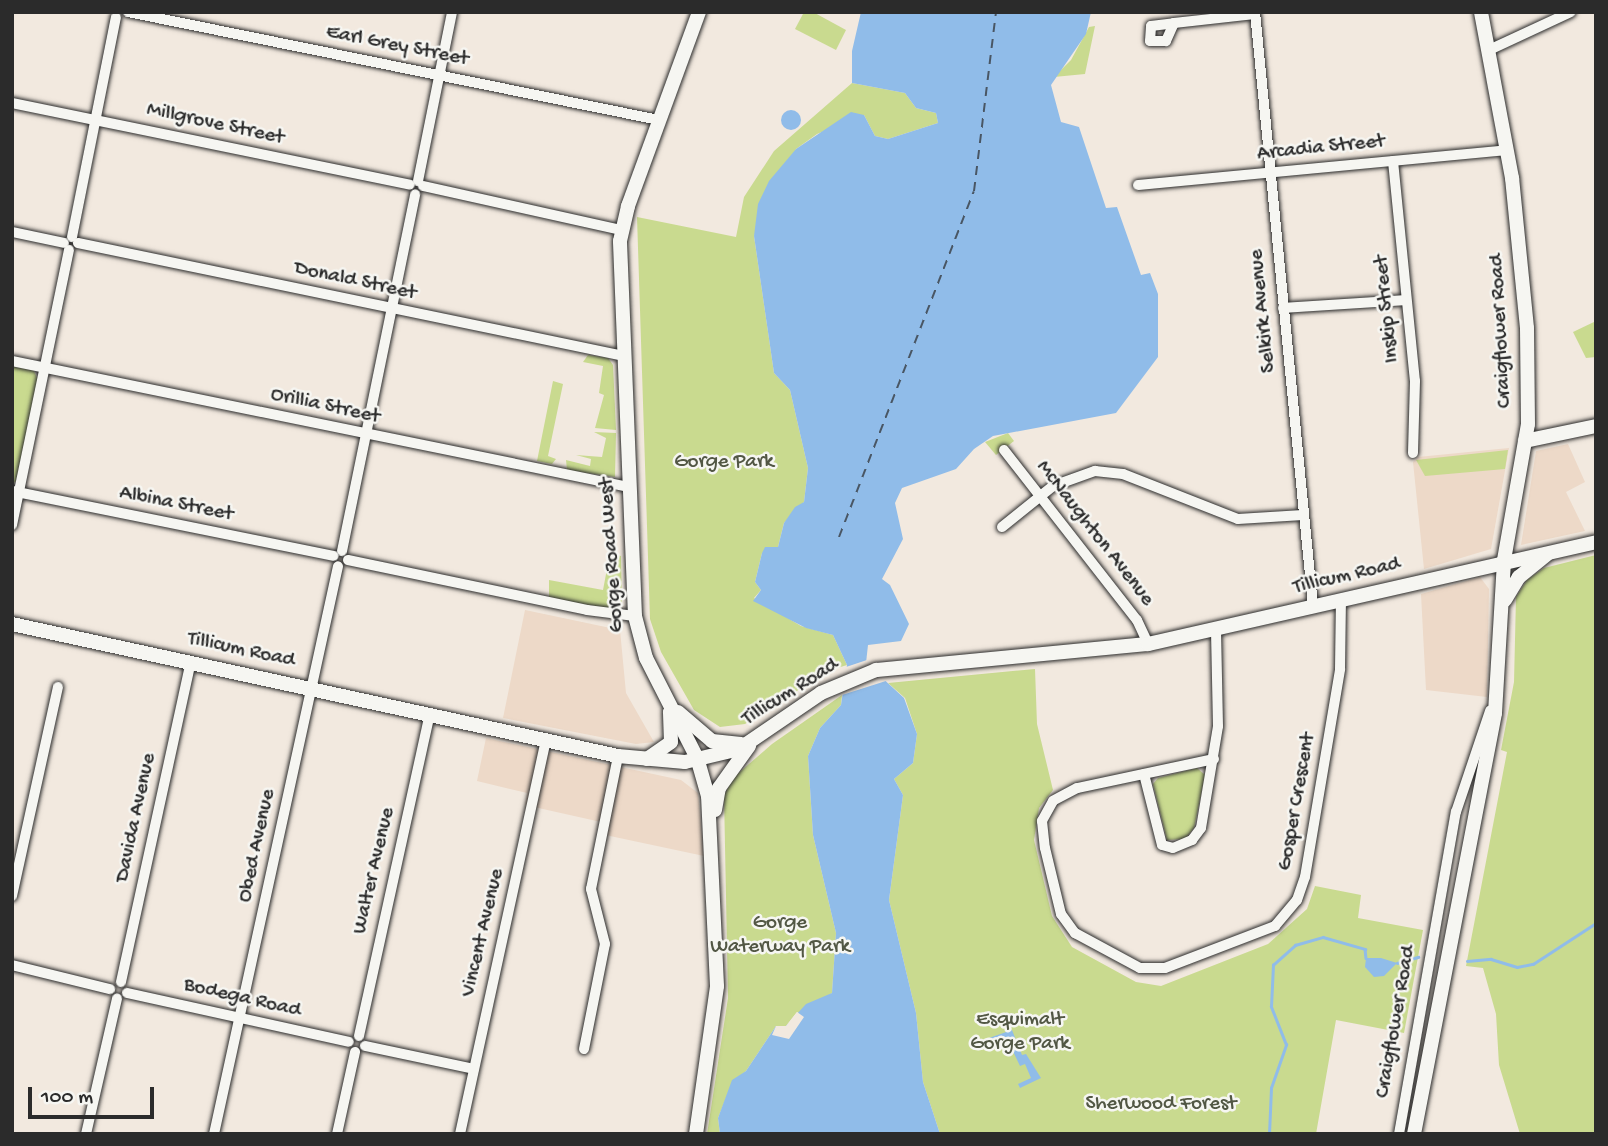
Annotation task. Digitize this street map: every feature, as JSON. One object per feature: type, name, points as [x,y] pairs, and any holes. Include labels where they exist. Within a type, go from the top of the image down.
[{"type":"main road","name":"Craigflower Road","points":[[1414,1134],[1498,691],[1504,560],[1525,441],[1527,328],[1507,150],[1481,12]]},
{"type":"main road","name":"Gorge Road West","points":[[695,13],[621,230],[635,616],[646,658],[698,760],[708,796],[717,986],[696,1134]]},
{"type":"main road","points":[[1525,441],[1596,426]]},
{"type":"main road","name":"Tillicum Road","points":[[12,624],[618,756],[698,760],[752,742],[836,685],[888,668],[1148,644],[1504,560],[1596,542]]},
{"type":"main road","points":[[1501,622],[1511,587],[1549,552]]},
{"type":"main road","points":[[669,704],[712,741],[752,742]]},
{"type":"main road","points":[[647,759],[671,742],[669,704]]},
{"type":"main road","points":[[710,834],[719,788],[752,742]]},
{"type":"street","name":"Obed Avenue","points":[[214,1134],[340,558],[452,12]]},
{"type":"street","points":[[1489,50],[1571,12]]},
{"type":"street","name":"Earl Grey Street","points":[[120,13],[659,120]]},
{"type":"street","points":[[12,525],[15,492],[45,367],[120,13]]},
{"type":"street","points":[[1174,23],[1255,13]]},
{"type":"street","name":"Selkirk Avenue","points":[[1255,13],[1312,606]]},
{"type":"street","name":"Millgrove Street","points":[[12,103],[621,230]]},
{"type":"street","name":"Arcadia Street","points":[[1138,186],[1507,150]]},
{"type":"street","name":"Inskip Street","points":[[1393,161],[1415,381],[1413,453]]},
{"type":"street","name":"Donald Street","points":[[12,232],[624,356]]},
{"type":"street","points":[[1283,308],[1406,300]]},
{"type":"street","name":"Orillia Street","points":[[12,361],[629,487]]},
{"type":"street","name":"McNaughton Avenue","points":[[1004,450],[1137,620],[1148,644]]},
{"type":"street","points":[[1002,527],[1068,478],[1106,471],[1238,519],[1303,515]]},
{"type":"street","name":"Albina Street","points":[[15,492],[635,616]]},
{"type":"street","name":"Gosper Crescent","points":[[1214,759],[1077,788],[1053,801],[1045,813],[1045,848],[1061,914],[1075,933],[1140,968],[1165,968],[1275,926],[1297,900],[1305,877],[1340,669],[1341,600]]},
{"type":"street","points":[[1144,774],[1161,845],[1173,848],[1192,841],[1201,828],[1218,726],[1216,629]]},
{"type":"street","name":"Davida Avenue","points":[[121,982],[191,662]]},
{"type":"street","points":[[12,896],[58,687]]},
{"type":"street","name":"Craigflower Road","points":[[1399,1134],[1462,783],[1498,691]]},
{"type":"street","name":"Walter Avenue","points":[[359,1036],[430,714]]},
{"type":"street","name":"Vincent Avenue","points":[[460,1134],[547,741]]},
{"type":"street","points":[[584,1049],[605,944],[591,889],[618,756]]},
{"type":"street","points":[[1436,916],[1455,919]]},
{"type":"street","points":[[12,965],[110,989],[117,999]]},
{"type":"street","points":[[86,1134],[117,999],[127,993],[121,982],[110,989]]},
{"type":"street","name":"Bodega Road","points":[[127,993],[349,1042]]},
{"type":"street","points":[[337,1134],[355,1052],[349,1042],[359,1036],[365,1046]]},
{"type":"street","points":[[355,1052],[365,1046],[474,1069]]},
{"type":"shaded area","points":[[1568,444],[1585,482],[1566,492],[1585,531],[1521,545],[1536,451]]},
{"type":"shaded area","points":[[1509,448],[1491,549],[1424,569],[1413,462],[1418,457]]},
{"type":"shaded area","points":[[1480,577],[1489,589],[1487,697],[1426,690],[1421,594]]},
{"type":"shaded area","points":[[525,610],[620,630],[626,693],[654,742],[636,744],[503,718]]},
{"type":"shaded area","points":[[486,738],[681,780],[698,793],[704,856],[610,836],[600,831],[601,822],[525,805],[527,793],[477,781]]},
{"type":"green space","points":[[804,12],[813,12],[846,30],[836,50],[795,29]]},
{"type":"green space","points":[[1095,26],[1085,74],[1054,77],[1071,60],[1089,27]]},
{"type":"green space","name":"Gorge Park","points":[[852,83],[905,93],[916,108],[936,113],[938,123],[888,139],[875,136],[864,115],[817,134],[796,149],[754,236],[774,373],[790,390],[808,468],[804,502],[784,523],[778,547],[762,553],[755,582],[761,590],[754,598],[801,626],[833,635],[847,665],[828,671],[745,724],[720,727],[694,710],[661,652],[650,619],[637,217],[736,237],[744,197],[774,151]]},
{"type":"green space","points":[[1596,321],[1596,357],[1586,358],[1573,332]]},
{"type":"green space","points":[[588,355],[608,358],[613,365],[616,430],[595,428],[604,395],[599,393],[603,366],[583,362]]},
{"type":"green space","points":[[12,365],[33,369],[38,380],[18,480],[12,484]]},
{"type":"green space","points":[[553,381],[563,384],[548,456],[556,459],[552,464],[537,461]]},
{"type":"green space","points":[[594,432],[616,433],[615,477],[567,470],[566,460],[590,466],[591,459],[576,455],[602,457],[606,438]]},
{"type":"green space","points":[[1008,433],[1014,441],[996,455],[985,442]]},
{"type":"green space","points":[[1508,450],[1505,469],[1425,476],[1416,460]]},
{"type":"green space","points":[[610,553],[621,556],[622,606],[606,608],[549,598],[549,580],[603,590]]},
{"type":"green space","points":[[1596,555],[1596,1134],[1520,1134],[1499,1065],[1496,1014],[1483,968],[1466,966],[1507,752],[1501,750],[1514,682],[1516,597],[1527,580],[1544,568]]},
{"type":"green space","name":"Esquimalt Gorge Park","points":[[1035,669],[1037,724],[1053,790],[1039,808],[1034,840],[1052,916],[1072,947],[1136,982],[1161,986],[1268,944],[1307,909],[1315,886],[1361,895],[1358,918],[1423,930],[1404,1033],[1336,1020],[1316,1134],[940,1134],[923,1082],[916,1013],[889,900],[903,795],[894,779],[913,763],[917,734],[905,698],[888,683]]},
{"type":"green space","name":"Gorge Waterway Park","points":[[842,695],[841,705],[820,728],[808,756],[813,835],[836,933],[832,993],[801,1014],[797,1012],[786,1026],[776,1026],[746,1071],[732,1083],[718,1118],[720,1134],[707,1134],[728,998],[724,795],[734,777],[772,744]]},
{"type":"green space","points":[[1197,768],[1205,775],[1194,828],[1185,839],[1167,840],[1153,784],[1158,778]]},
{"type":"water","points":[[861,12],[1091,12],[1086,34],[1051,85],[1061,122],[1079,127],[1106,208],[1117,207],[1141,275],[1150,273],[1158,294],[1158,357],[1116,413],[993,436],[974,449],[956,469],[902,488],[895,503],[903,539],[882,579],[890,585],[909,624],[901,641],[868,645],[866,663],[904,698],[917,734],[913,763],[894,779],[903,795],[889,900],[916,1013],[923,1082],[940,1134],[720,1134],[718,1118],[732,1080],[746,1071],[776,1026],[786,1026],[806,1004],[832,993],[836,933],[813,835],[808,756],[820,728],[841,705],[847,665],[833,635],[806,628],[753,601],[761,590],[755,582],[762,553],[765,547],[778,547],[784,523],[795,507],[804,502],[808,468],[790,390],[774,373],[754,236],[758,204],[769,181],[796,149],[851,112],[864,115],[875,136],[888,139],[938,123],[936,113],[916,108],[905,93],[852,83],[852,51]]},
{"type":"water","points":[[791,110],[798,113],[801,120],[798,127],[791,130],[784,127],[781,120],[784,113]]},
{"type":"water","points":[[1366,958],[1381,958],[1397,963],[1384,976],[1374,977],[1365,967]]},
{"type":"water","points":[[1012,1030],[1022,1055],[1026,1054],[1041,1078],[1020,1088],[1018,1084],[1031,1078],[1025,1064],[1020,1066],[1006,1037],[991,1043],[989,1038]]},
{"type":"pier","points":[[870,659],[889,680],[842,695],[843,668]]},
{"type":"pier","points":[[797,1012],[804,1017],[789,1039],[772,1035],[776,1026],[786,1026]]},
{"type":"waterway","points":[[1467,961],[1491,959],[1517,967],[1533,964],[1596,923]]},
{"type":"waterway","points":[[1269,1134],[1271,1088],[1286,1045],[1271,1007],[1273,965],[1295,945],[1323,937],[1365,949],[1366,958]]},
{"type":"waterway","points":[[1397,963],[1418,957]]},
{"type":"ferry route","points":[[839,537],[974,191],[996,12]]},
{"type":"park label","name":"Sherwood Forest","points":[[1161,1105]]}]
